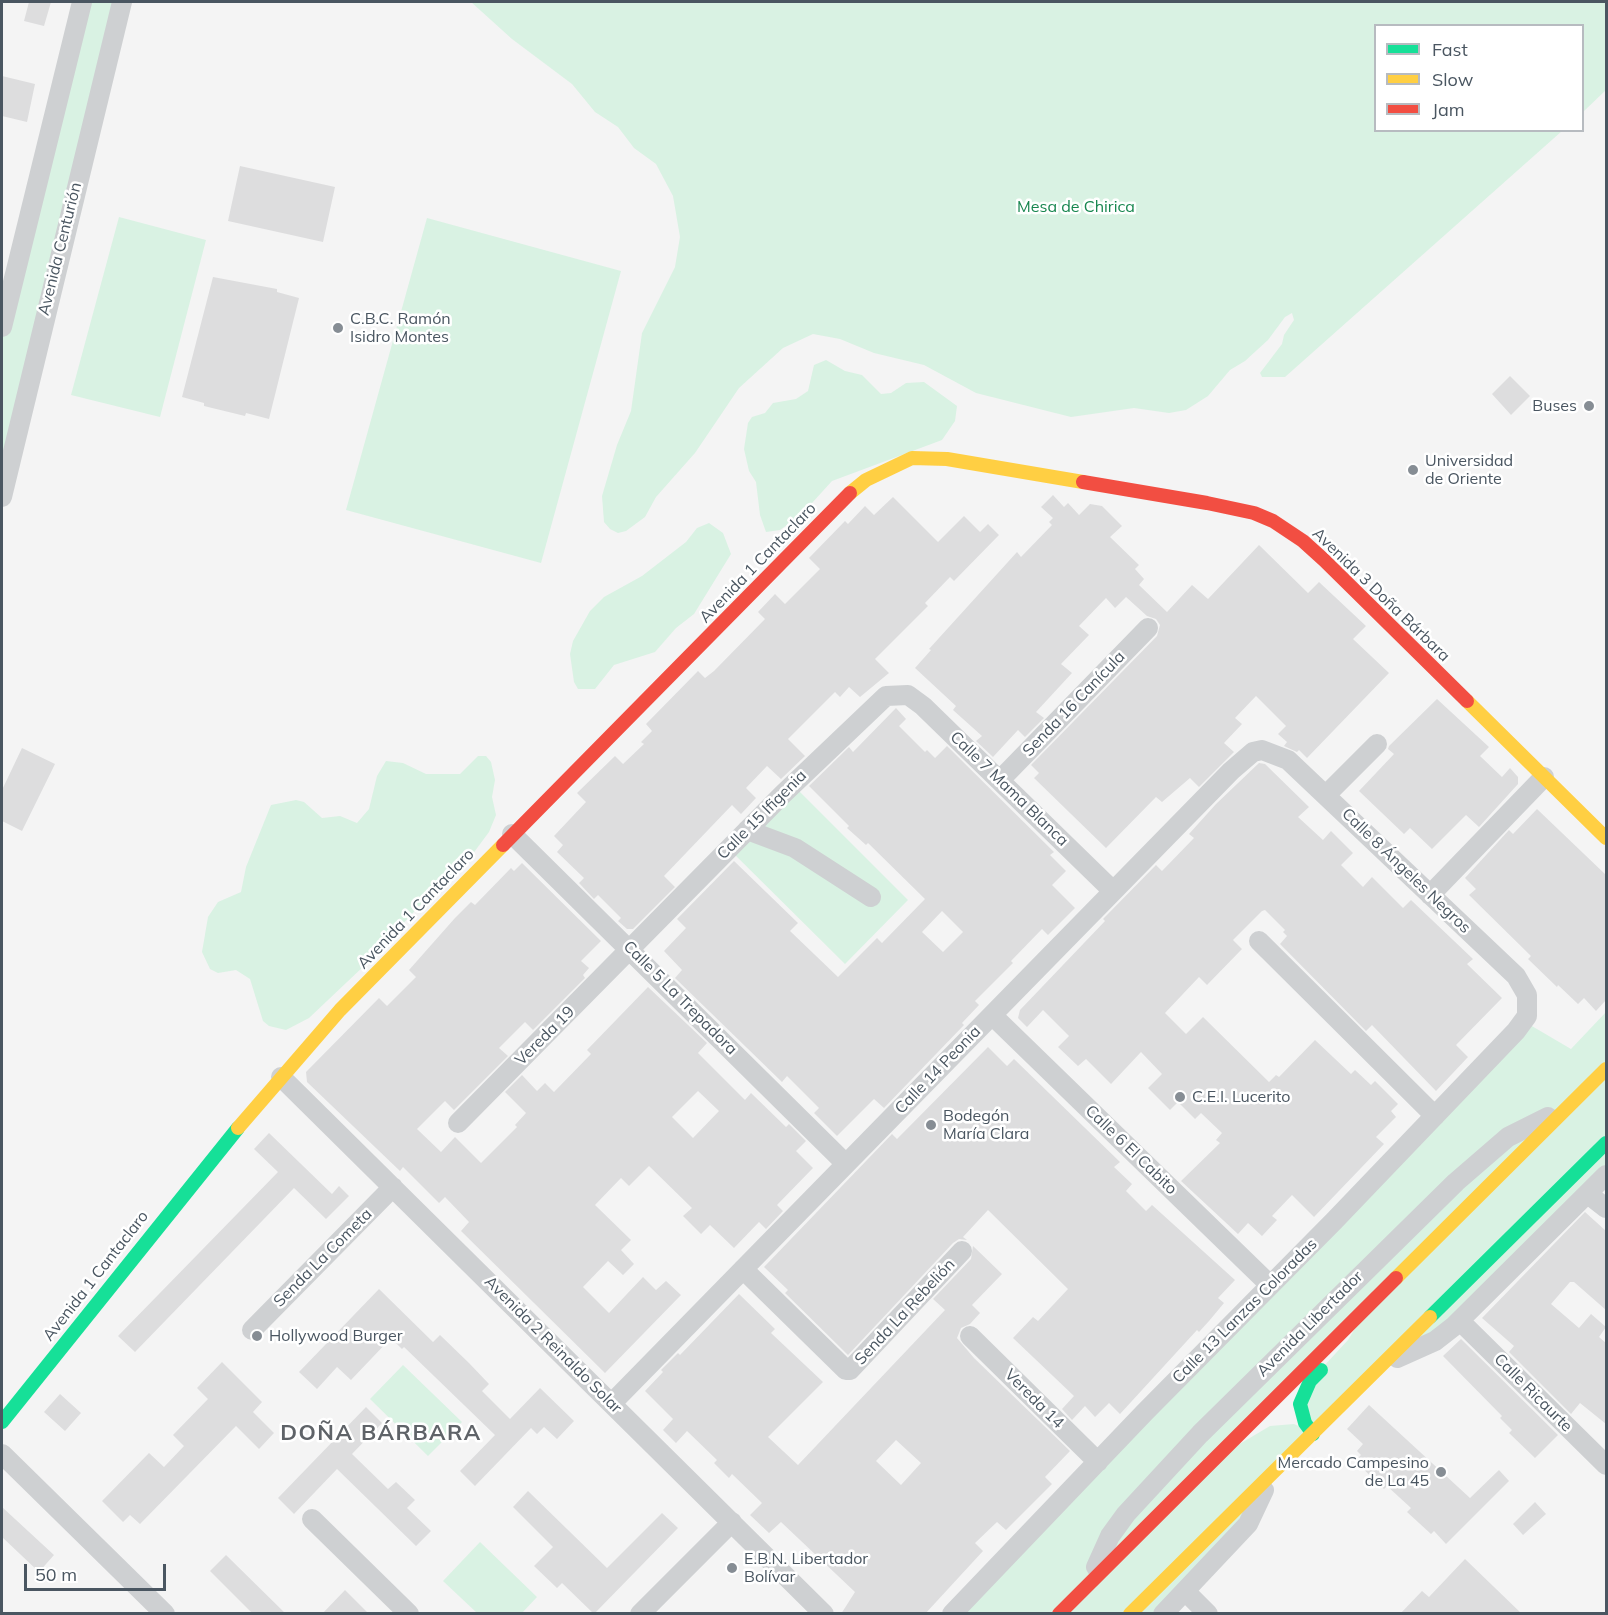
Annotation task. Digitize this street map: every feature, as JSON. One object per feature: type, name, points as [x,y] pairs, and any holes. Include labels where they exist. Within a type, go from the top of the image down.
[{"type":"street","points":[[2,327],[82,2]]},
{"type":"street","name":"Avenida Centurión","points":[[2,497],[122,2]]},
{"type":"street","name":"Avenida 3 Doña Bárbara","points":[[899,462],[912,458],[948,459],[1207,503],[1254,513],[1273,521],[1303,541],[1324,560],[1606,838]]},
{"type":"street","name":"Avenida 1 Cantaclaro","points":[[2,1422],[164,1218],[340,1010],[848,495],[866,480],[899,462]]},
{"type":"street","name":"Senda 16 Canícula","points":[[1000,780],[1148,628]]},
{"type":"street","name":"Calle 7 Mama Blanca","points":[[901,693],[908,695],[923,706],[1113,891]]},
{"type":"street","name":"Calle 15 Ifigenia","points":[[631,949],[876,703],[886,696],[901,693]]},
{"type":"street","points":[[1327,794],[1377,744]]},
{"type":"street","name":"Calle 8 Ángeles Negros","points":[[1271,751],[1288,760],[1327,794],[1516,976],[1524,987],[1528,1003]]},
{"type":"street","name":"Calle 14 Peonia","points":[[612,1403],[1245,758],[1253,752],[1271,751]]},
{"type":"street","points":[[1430,895],[1545,777]]},
{"type":"street","points":[[747,830],[795,848],[871,897]]},
{"type":"street","name":"Calle 5 La Trepadora","points":[[512,834],[631,949],[846,1164]]},
{"type":"street","points":[[1259,941],[1435,1116]]},
{"type":"street","name":"Vereda 19","points":[[458,1122],[631,949]]},
{"type":"street","name":"Calle 13 Lanzas Coloradas","points":[[952,1614],[1524,1022],[1528,1003]]},
{"type":"street","name":"Calle 6 El Cabito","points":[[992,1015],[1270,1285]]},
{"type":"street","name":"Avenida Libertador","points":[[1059,1614],[1367,1310],[1606,1069]]},
{"type":"street","name":"Avenida 2 Reinaldo Solar","points":[[281,1077],[824,1614]]},
{"type":"street","name":"Avenida Libertador","points":[[1088,1584],[1110,1536],[1144,1492],[1410,1225],[1508,1137],[1572,1105]]},
{"type":"street","points":[[1130,1614],[1389,1361],[1606,1143]]},
{"type":"street","points":[[1389,1361],[1435,1341],[1460,1321],[1606,1175]]},
{"type":"street","name":"Senda La Cometa","points":[[252,1330],[393,1187]]},
{"type":"street","points":[[1588,1194],[1606,1208]]},
{"type":"street","name":"Senda La Rebelión","points":[[743,1269],[848,1371],[962,1251]]},
{"type":"street","points":[[1313,1434],[1302,1415],[1300,1404],[1304,1392],[1348,1340],[1367,1310]]},
{"type":"street","name":"Calle Ricaurte","points":[[1460,1321],[1606,1465]]},
{"type":"street","name":"Vereda 14","points":[[970,1336],[1098,1462]]},
{"type":"street","points":[[1294,1453],[1324,1443],[1327,1427],[1337,1411]]},
{"type":"street","points":[[1294,1424],[1313,1434]]},
{"type":"street","points":[[1213,1461],[1270,1426]]},
{"type":"street","points":[[2,1454],[165,1614]]},
{"type":"street","points":[[1163,1614],[1248,1524],[1268,1478]]},
{"type":"street","points":[[312,1520],[408,1613]]},
{"type":"street","points":[[640,1614],[732,1522]]},
{"type":"street","points":[[1185,1591],[1208,1614]]},
{"type":"green space","points":[[82,2],[122,2],[2,497],[2,327]]},
{"type":"green space","name":"Mesa de Chirica","points":[[471,2],[1606,2],[1606,90],[1584,111],[1584,24],[1374,24],[1374,132],[1561,132],[1285,377],[1262,377],[1260,373],[1282,344],[1284,335],[1294,320],[1292,313],[1285,317],[1268,340],[1245,361],[1230,370],[1208,396],[1186,410],[1169,413],[1134,408],[1071,417],[976,393],[924,365],[874,353],[840,339],[813,334],[783,348],[739,388],[695,453],[656,497],[645,517],[626,531],[618,533],[604,522],[602,496],[617,445],[631,411],[642,333],[675,267],[680,237],[673,196],[656,164],[634,148],[618,127],[595,112],[572,84],[512,39]]},
{"type":"green space","points":[[119,217],[206,240],[160,417],[71,395]]},
{"type":"green space","points":[[427,218],[621,271],[541,563],[346,510]]},
{"type":"green space","points":[[826,360],[845,371],[862,375],[881,394],[891,393],[906,383],[924,382],[957,406],[955,421],[942,440],[832,481],[802,514],[780,530],[766,532],[760,515],[756,482],[749,471],[744,449],[748,423],[752,417],[765,413],[773,403],[796,399],[808,391],[814,365]]},
{"type":"green space","points":[[709,523],[723,533],[731,554],[694,614],[676,628],[655,652],[614,665],[595,689],[578,689],[574,682],[570,654],[573,641],[590,611],[604,597],[642,576],[686,542],[697,528]]},
{"type":"green space","points":[[478,756],[486,756],[491,762],[495,780],[492,797],[496,815],[489,832],[469,859],[433,891],[365,965],[309,1018],[286,1030],[269,1026],[263,1021],[250,979],[236,970],[218,973],[210,969],[202,952],[208,917],[218,902],[241,892],[246,867],[271,805],[296,800],[304,802],[322,818],[340,816],[357,823],[369,809],[377,776],[386,761],[403,763],[426,774],[460,774]]},
{"type":"green space","points":[[793,785],[908,900],[845,964],[729,849]]},
{"type":"green space","points":[[1606,1012],[1606,1175],[1453,1327],[1435,1341],[1388,1361],[1268,1478],[1248,1524],[1163,1613],[1059,1613],[1088,1584],[1110,1536],[1087,1583],[1057,1613],[954,1614],[1525,1022],[1571,1049]],"holes":[[[1578,1098],[1572,1105],[1508,1137],[1418,1217],[1144,1492],[1110,1536],[1144,1491],[1418,1216],[1507,1136],[1571,1104]],[[1365,1312],[1348,1340],[1310,1381],[1304,1392],[1300,1404],[1302,1415],[1311,1432],[1294,1424],[1270,1426],[1216,1458]]]},
{"type":"green space","points":[[403,1365],[462,1422],[428,1456],[370,1399]]},
{"type":"green space","points":[[480,1542],[537,1597],[522,1613],[477,1613],[443,1581]]},
{"type":"building","points":[[29,2],[51,2],[44,26],[24,21]]},
{"type":"building","points":[[2,76],[35,84],[27,122],[2,116]]},
{"type":"building","points":[[240,166],[335,187],[323,242],[228,221]]},
{"type":"building","points":[[213,277],[277,289],[277,292],[299,298],[269,419],[204,406],[204,403],[182,397]]},
{"type":"building","points":[[1510,376],[1530,396],[1511,415],[1492,394]]},
{"type":"building","points":[[1053,495],[1064,507],[1068,503],[1079,515],[1090,504],[1102,506],[1122,526],[1110,537],[1139,565],[1135,569],[1144,579],[1139,585],[1167,612],[1192,585],[1208,599],[1259,545],[1308,593],[1319,582],[1366,626],[1353,639],[1389,673],[1307,758],[1299,750],[1297,752],[1284,746],[1287,742],[1278,734],[1286,726],[1256,696],[1235,718],[1242,724],[1224,743],[1234,752],[1199,787],[1190,778],[1162,802],[1156,797],[1106,848],[1034,778],[1039,773],[1031,765],[1157,636],[1160,625],[1156,619],[1147,616],[1126,597],[1115,608],[1106,598],[1079,626],[1089,635],[1061,664],[1072,673],[1036,712],[1044,718],[1025,737],[1018,730],[993,757],[976,741],[982,736],[953,710],[956,706],[915,668],[931,650],[929,649],[1017,552],[1021,557],[1052,525],[1049,522],[1053,518],[1041,507]]},
{"type":"building","points":[[893,497],[938,542],[964,516],[980,532],[988,524],[999,535],[954,581],[950,577],[925,603],[928,606],[875,659],[889,673],[860,697],[849,687],[840,697],[835,692],[788,739],[805,756],[781,779],[767,766],[746,788],[756,798],[741,814],[732,805],[664,876],[675,887],[633,929],[627,929],[618,921],[621,918],[598,895],[594,899],[579,883],[584,878],[557,852],[563,845],[554,836],[586,802],[577,793],[615,756],[623,764],[644,744],[641,742],[652,731],[646,724],[698,671],[705,678],[714,671],[765,619],[758,612],[775,594],[785,604],[820,569],[809,558],[845,521],[848,524],[865,506],[874,515]]},
{"type":"building","points":[[1437,699],[1489,747],[1480,756],[1502,777],[1510,768],[1518,777],[1518,784],[1479,827],[1466,815],[1432,849],[1410,828],[1404,834],[1359,791],[1394,754],[1388,749],[1389,746]]},
{"type":"building","points":[[896,708],[906,719],[899,726],[925,752],[927,750],[935,758],[947,746],[1054,852],[1050,855],[1066,871],[1052,885],[1075,908],[1048,935],[1042,929],[1011,961],[1013,963],[975,1001],[979,1005],[962,1023],[964,1025],[884,1108],[874,1099],[837,1136],[814,1113],[819,1108],[787,1076],[782,1082],[675,978],[682,970],[664,951],[686,928],[677,919],[734,861],[798,923],[790,931],[838,977],[877,938],[882,943],[925,899],[868,843],[866,845],[847,828],[849,826],[809,786],[849,747],[853,752]],"holes":[[[942,911],[963,932],[943,952],[922,932]]]},
{"type":"building","points":[[22,748],[55,764],[22,831],[2,821],[2,790]]},
{"type":"building","points":[[1259,763],[1265,764],[1309,807],[1298,817],[1323,840],[1331,831],[1353,853],[1341,865],[1363,887],[1372,877],[1403,908],[1411,900],[1473,959],[1467,964],[1502,998],[1456,1045],[1468,1057],[1436,1091],[1372,1025],[1366,1031],[1280,944],[1287,936],[1283,932],[1285,930],[1265,910],[1262,911],[1233,940],[1242,949],[1207,985],[1199,977],[1165,1013],[1186,1034],[1203,1017],[1269,1082],[1276,1075],[1279,1077],[1315,1040],[1351,1074],[1355,1070],[1371,1085],[1375,1081],[1398,1104],[1391,1111],[1396,1117],[1376,1137],[1384,1144],[1314,1217],[1292,1195],[1272,1216],[1277,1220],[1262,1236],[1248,1223],[1238,1234],[1181,1181],[1220,1143],[1216,1140],[1222,1133],[1201,1113],[1195,1119],[1178,1102],[1170,1110],[1148,1088],[1162,1074],[1141,1052],[1111,1084],[1086,1059],[1078,1066],[1058,1047],[1069,1036],[1043,1010],[1027,1027],[1018,1018],[1020,1010],[1105,921],[1103,919],[1156,865],[1162,871],[1194,838],[1189,834],[1216,804]]},
{"type":"building","points":[[1537,809],[1606,875],[1606,1000],[1596,1011],[1584,998],[1578,1004],[1558,985],[1557,987],[1528,959],[1531,956],[1469,895],[1476,889],[1465,878],[1509,830],[1513,834]]},
{"type":"building","points":[[522,863],[601,941],[581,961],[589,968],[583,975],[585,978],[533,1030],[525,1022],[499,1048],[508,1056],[454,1110],[445,1101],[417,1129],[441,1152],[455,1137],[481,1163],[517,1127],[515,1125],[526,1113],[505,1092],[522,1075],[537,1091],[545,1083],[554,1092],[591,1054],[587,1050],[648,987],[707,1043],[698,1053],[745,1100],[751,1093],[786,1127],[789,1124],[806,1141],[796,1151],[813,1168],[777,1205],[783,1211],[766,1229],[759,1222],[734,1248],[710,1225],[701,1234],[683,1216],[692,1208],[649,1166],[629,1186],[621,1178],[595,1205],[631,1240],[621,1250],[634,1264],[623,1275],[608,1261],[583,1287],[609,1313],[643,1277],[656,1290],[666,1281],[681,1295],[605,1373],[461,1231],[469,1222],[445,1197],[439,1203],[403,1167],[400,1171],[307,1082],[306,1072],[379,998],[387,1006],[416,977],[409,970],[455,918],[471,902],[475,905],[511,868],[514,871]],"holes":[[[698,1091],[719,1111],[693,1138],[672,1117]]]},
{"type":"building","points":[[988,1047],[1007,1066],[1014,1059],[1120,1162],[1114,1167],[1132,1184],[1126,1191],[1146,1211],[1152,1205],[1235,1280],[1218,1298],[1224,1303],[1209,1321],[1199,1332],[1197,1330],[1120,1414],[1109,1403],[1095,1417],[1085,1406],[1072,1420],[1062,1409],[1074,1396],[1013,1338],[1033,1317],[1038,1321],[1068,1289],[988,1210],[963,1237],[967,1240],[959,1239],[953,1243],[848,1355],[785,1293],[788,1290],[764,1267],[892,1134],[897,1139]]},
{"type":"building","points":[[269,1133],[332,1194],[339,1186],[349,1196],[326,1219],[294,1188],[135,1352],[118,1336],[278,1172],[254,1149]]},
{"type":"building","points":[[1585,1212],[1606,1231],[1606,1310],[1574,1282],[1570,1282],[1551,1304],[1579,1328],[1591,1314],[1606,1327],[1599,1337],[1606,1343],[1606,1424],[1580,1403],[1571,1414],[1509,1352],[1514,1346],[1482,1318]]},
{"type":"building","points":[[973,1246],[1002,1274],[972,1305],[980,1313],[970,1324],[961,1328],[957,1338],[974,1358],[1070,1451],[1045,1477],[1052,1484],[1006,1530],[997,1522],[975,1543],[983,1551],[925,1614],[841,1614],[855,1592],[781,1522],[769,1533],[750,1515],[762,1503],[732,1474],[729,1478],[714,1463],[717,1460],[687,1431],[676,1443],[663,1430],[673,1419],[645,1391],[663,1372],[661,1370],[678,1353],[680,1355],[739,1294],[775,1329],[771,1333],[823,1382],[768,1437],[798,1465],[945,1310],[933,1299],[971,1259]],"holes":[[[896,1440],[921,1463],[901,1485],[876,1461]]]},
{"type":"building","points":[[379,1289],[433,1342],[440,1335],[469,1363],[489,1384],[482,1391],[510,1419],[540,1388],[574,1421],[557,1439],[544,1427],[537,1434],[531,1428],[475,1486],[460,1471],[495,1435],[404,1347],[402,1349],[391,1338],[351,1380],[337,1367],[317,1389],[299,1372]]},
{"type":"building","points":[[1461,1339],[1558,1435],[1535,1458],[1509,1433],[1512,1430],[1500,1418],[1502,1416],[1443,1356]]},
{"type":"building","points":[[222,1362],[262,1402],[253,1412],[274,1433],[259,1449],[236,1426],[140,1524],[130,1515],[123,1522],[102,1501],[149,1453],[164,1467],[184,1446],[173,1435],[208,1399],[197,1388]]},
{"type":"building","points":[[60,1394],[81,1413],[65,1431],[44,1412]]},
{"type":"building","points":[[1369,1405],[1470,1498],[1499,1470],[1509,1481],[1446,1544],[1434,1531],[1431,1534],[1407,1512],[1411,1508],[1387,1486],[1384,1489],[1355,1461],[1361,1455],[1357,1451],[1363,1444],[1347,1429]]},
{"type":"building","points":[[366,1407],[382,1423],[352,1454],[388,1489],[396,1482],[415,1500],[407,1508],[431,1531],[416,1546],[337,1469],[294,1514],[278,1498]]},
{"type":"building","points":[[528,1491],[607,1568],[662,1513],[678,1528],[594,1614],[562,1583],[557,1588],[534,1566],[553,1547],[513,1507]]},
{"type":"building","points":[[1535,1502],[1546,1514],[1523,1535],[1513,1524]]},
{"type":"building","points":[[2,1507],[54,1555],[39,1572],[2,1537]]},
{"type":"building","points":[[226,1555],[286,1614],[253,1614],[210,1571]]},
{"type":"building","points":[[1465,1559],[1522,1614],[1400,1614],[1422,1591],[1429,1597]]},
{"type":"building","points":[[345,1590],[369,1614],[322,1614]]},
{"type":"traffic: fast","points":[[2,1422],[238,1128]]},
{"type":"traffic: fast","points":[[1430,1317],[1606,1143]]},
{"type":"traffic: fast","points":[[1313,1434],[1305,1423],[1300,1404],[1310,1381],[1321,1370]]},
{"type":"traffic: slow","points":[[850,493],[866,480],[912,458],[947,459],[1083,482]]},
{"type":"traffic: slow","points":[[1467,701],[1606,838]]},
{"type":"traffic: slow","points":[[238,1128],[340,1010],[503,845]]},
{"type":"traffic: slow","points":[[1396,1278],[1606,1069]]},
{"type":"traffic: slow","points":[[1130,1614],[1430,1317]]},
{"type":"traffic: jam","points":[[1083,482],[1207,503],[1254,513],[1273,521],[1303,541],[1324,560],[1467,701]]},
{"type":"traffic: jam","points":[[503,845],[850,493]]},
{"type":"traffic: jam","points":[[1059,1614],[1396,1278]]},
{"type":"place","name":"C.B.C. Ramón Isidro Montes","points":[[338,328]]},
{"type":"place","name":"Buses","points":[[1589,406]]},
{"type":"place","name":"Universidad de Oriente","points":[[1413,470]]},
{"type":"place","name":"C.E.I. Lucerito","points":[[1180,1097]]},
{"type":"place","name":"Bodegón María Clara","points":[[931,1125]]},
{"type":"place","name":"Hollywood Burger","points":[[257,1336]]},
{"type":"place","name":"Mercado Campesino de La 45","points":[[1441,1472]]},
{"type":"place","name":"E.B.N. Libertador Bolívar","points":[[732,1568]]},
{"type":"district","name":"DOÑA BÁRBARA","points":[[381,1433]]}]
